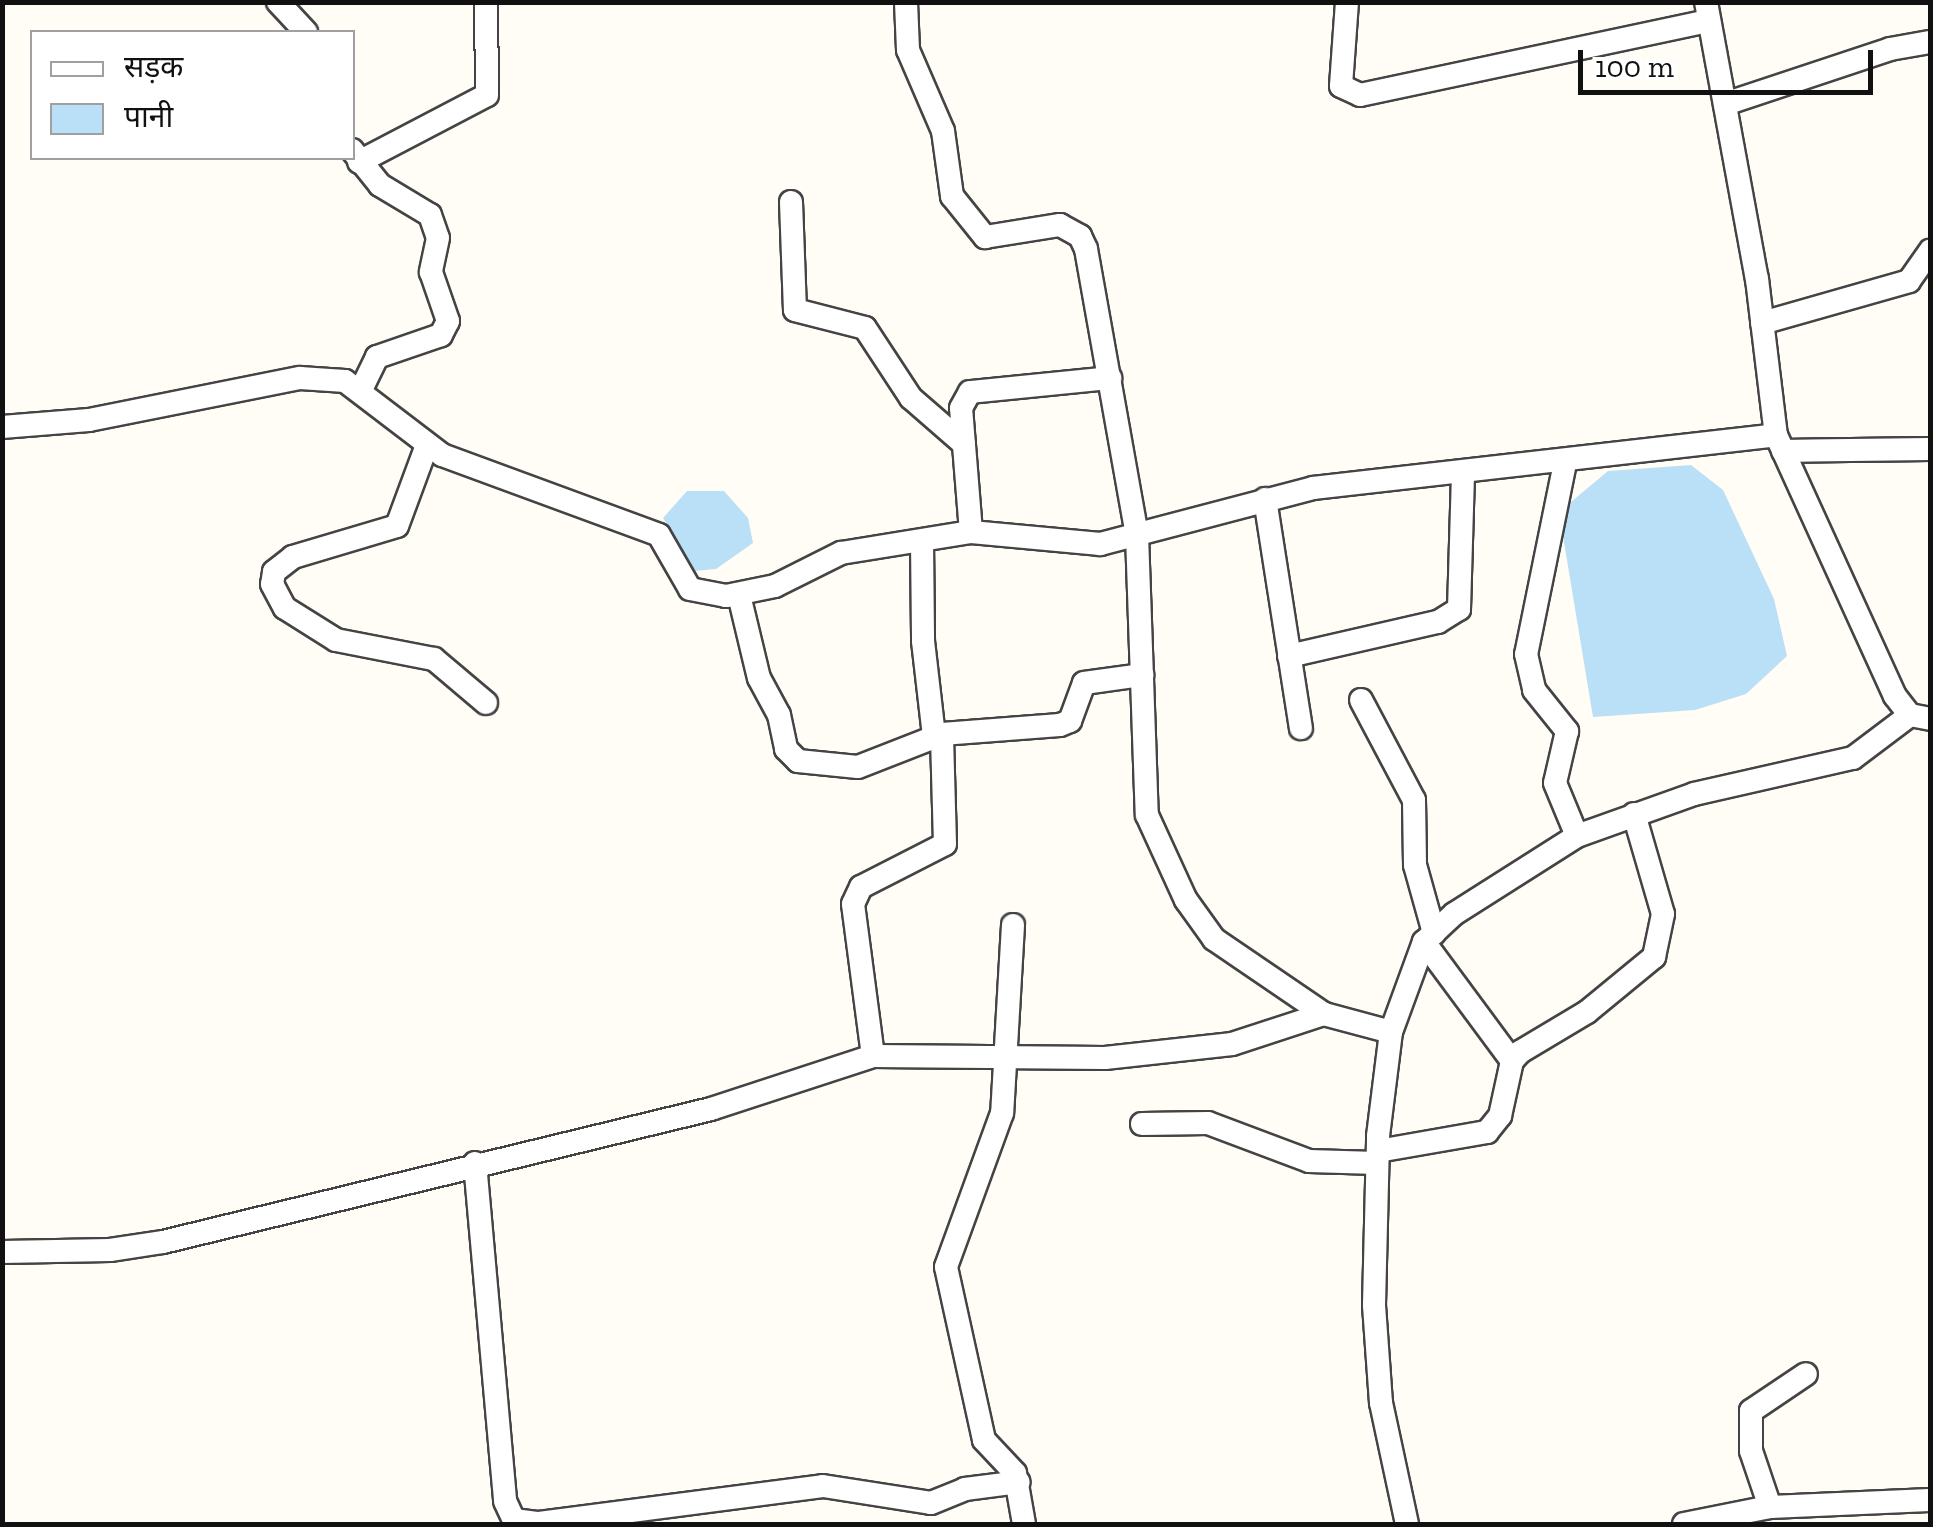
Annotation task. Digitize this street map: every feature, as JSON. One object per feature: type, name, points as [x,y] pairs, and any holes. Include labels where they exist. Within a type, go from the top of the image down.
[{"type":"street","points":[[278,2],[304,30]]},
{"type":"street","points":[[361,390],[377,357],[441,334],[448,322],[431,272],[438,238],[430,215],[380,185],[356,156],[487,95],[486,2]]},
{"type":"street","points":[[906,2],[908,50],[943,131],[952,196],[985,237],[1060,225],[1080,236],[1137,535],[1147,815],[1186,900],[1238,959],[1324,1014],[1391,1032]]},
{"type":"street","points":[[1346,2],[1341,86],[1360,95],[1707,12],[1780,443],[1895,696],[1920,717],[1853,758],[1634,814],[1577,836],[1429,938],[1391,1032],[1377,1157],[1374,1305],[1381,1403],[1408,1524]]},
{"type":"street","points":[[1725,104],[1930,42]]},
{"type":"street","points":[[791,202],[795,310],[866,328],[911,398],[964,444]]},
{"type":"street","points":[[1762,323],[1909,281],[1930,251]]},
{"type":"street","points":[[2,427],[89,420],[300,378],[345,381],[361,390],[421,459],[659,535],[690,590],[739,595],[775,586],[841,554],[971,532],[1066,546],[1137,535],[1265,499],[1347,482],[1780,443],[1930,449]]},
{"type":"street","points":[[971,532],[961,408],[970,392],[1110,378]]},
{"type":"street","points":[[421,459],[397,526],[281,564],[272,584],[277,600],[336,640],[434,659],[486,703]]},
{"type":"street","points":[[1565,462],[1526,654],[1534,690],[1567,732],[1555,782],[1577,836]]},
{"type":"street","points":[[1290,656],[1438,622],[1459,609],[1463,472]]},
{"type":"street","points":[[1265,499],[1300,728]]},
{"type":"street","points":[[873,1056],[854,904],[861,887],[945,844],[938,735],[922,641],[922,540]]},
{"type":"street","points":[[739,595],[759,678],[798,760],[858,767],[938,735],[1060,725],[1070,721],[1084,684],[1142,675]]},
{"type":"street","points":[[1361,700],[1414,800],[1415,865],[1429,938],[1512,1061]]},
{"type":"street","points":[[1142,1124],[1208,1123],[1309,1160],[1377,1157],[1487,1132],[1500,1116],[1512,1061],[1642,970],[1661,944],[1659,893],[1634,814]]},
{"type":"street","points":[[1013,925],[1008,1058],[999,1128],[948,1258],[984,1440],[1018,1482],[1024,1524]]},
{"type":"street","points":[[2,1252],[110,1250],[164,1242],[475,1163],[712,1109],[873,1056],[1008,1058],[1208,1048],[1324,1014]]},
{"type":"street","points":[[475,1163],[505,1501],[514,1520],[538,1523],[823,1486],[924,1504],[1018,1482]]},
{"type":"street","points":[[1770,1507],[1751,1451],[1750,1411],[1806,1374]]},
{"type":"street","points":[[1684,1524],[1770,1507],[1930,1500]]},
{"type":"water","points":[[1691,465],[1723,490],[1774,599],[1787,656],[1746,694],[1695,710],[1593,717],[1559,512],[1608,471]]},
{"type":"water","points":[[687,491],[724,491],[748,518],[753,543],[716,569],[695,571],[663,518]]}]
